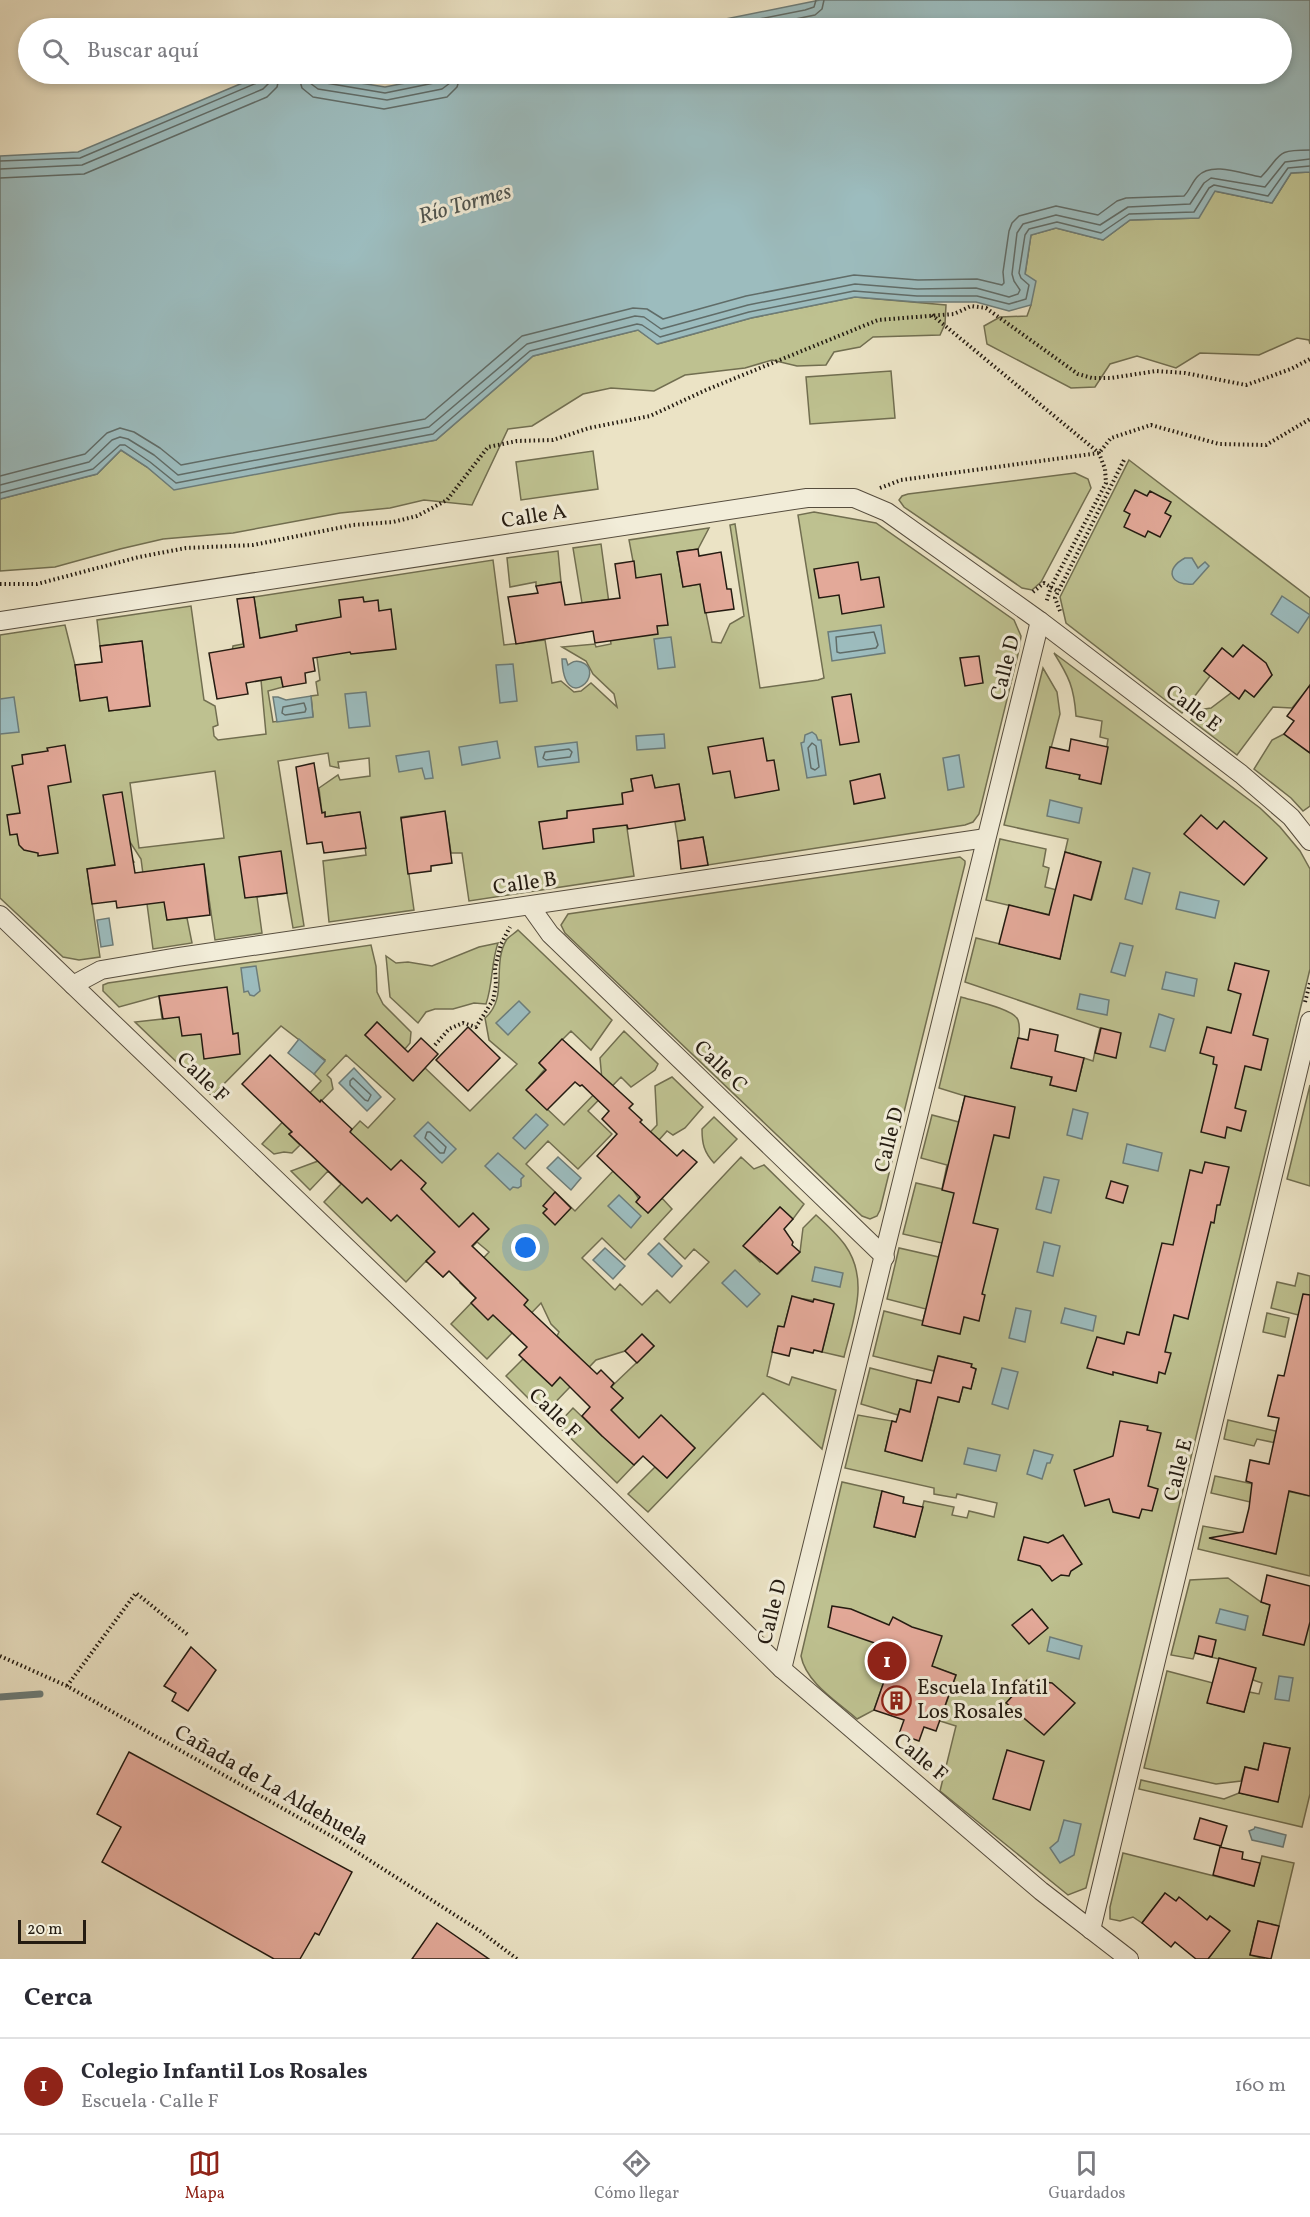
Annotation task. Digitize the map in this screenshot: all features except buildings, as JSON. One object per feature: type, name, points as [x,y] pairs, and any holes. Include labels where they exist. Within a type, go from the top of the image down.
[{"type":"street","name":"Calle A","points":[[0,621],[796,500],[854,498],[887,512],[1040,621]]},
{"type":"street","name":"Calle D","points":[[782,1669],[1040,621]]},
{"type":"street","name":"Calle E","points":[[1040,621],[1240,774],[1291,817],[1310,842]]},
{"type":"street","name":"Calle B","points":[[73,985],[93,974],[112,968],[986,838]]},
{"type":"street","name":"Calle C","points":[[530,906],[550,934],[885,1257]]},
{"type":"street","name":"Calle F","points":[[0,915],[609,1499],[782,1669],[1041,1891],[1129,1959]]},
{"type":"street","name":"Calle E","points":[[1091,1930],[1307,1014]]},
{"type":"path","points":[[0,584],[38,584],[139,557],[186,548],[252,545],[353,525],[393,522],[417,516],[447,500],[488,447],[517,441],[553,440],[589,428],[650,416],[706,390],[878,320],[954,314],[971,306],[986,308],[1078,374],[1092,378],[1166,372],[1185,373],[1246,385],[1291,369],[1310,359]]},
{"type":"path","points":[[932,315],[1099,453],[1105,469],[1106,483],[1051,587]]},
{"type":"path","points":[[901,480],[1099,453],[1111,438],[1151,425],[1219,444],[1266,445],[1310,419]]},
{"type":"path","points":[[1061,616],[1056,598],[1124,460]]},
{"type":"path","points":[[1044,583],[1059,592]]},
{"type":"path","points":[[435,1045],[449,1029],[464,1023],[476,1027],[493,1000],[496,985],[495,968],[501,944],[511,923],[503,922]]},
{"type":"path","points":[[1307,1014],[1310,983]]},
{"type":"path","points":[[66,1686],[136,1593],[188,1635]]},
{"type":"path","name":"Cañada de La Aldehuela","points":[[0,1656],[66,1686],[333,1837],[480,1931],[517,1959]]},
{"type":"green space","points":[[1310,172],[1310,344],[1309,340],[1297,338],[1259,355],[1200,353],[1176,368],[1137,356],[1110,364],[1095,387],[1071,388],[987,344],[984,326],[1000,317],[1027,316],[1031,305],[1025,275],[1031,235],[1056,228],[1103,240],[1130,220],[1198,218],[1214,191],[1272,203],[1291,173]]},
{"type":"green space","points":[[855,297],[946,305],[945,324],[940,335],[873,337],[860,347],[834,352],[826,365],[797,366],[772,360],[745,368],[685,375],[654,391],[611,388],[583,394],[532,426],[508,429],[472,505],[424,500],[390,508],[340,513],[233,533],[163,539],[55,567],[0,571],[0,499],[97,474],[121,450],[174,489],[436,440],[533,356],[638,330],[658,344],[751,318]]},
{"type":"green space","points":[[891,371],[895,418],[810,424],[806,377]]},
{"type":"green space","points":[[593,451],[598,489],[521,500],[516,462]]},
{"type":"green space","points":[[1129,460],[1310,598],[1310,686],[1292,708],[1273,707],[1237,755],[1191,720],[1198,710],[1211,708],[1231,693],[1239,699],[1245,690],[1254,697],[1272,675],[1261,659],[1243,645],[1233,657],[1222,648],[1204,671],[1210,676],[1182,713],[1066,623],[1060,597]]},
{"type":"green space","points":[[1075,473],[1088,479],[1091,488],[1041,582],[1032,590],[1022,588],[904,507],[899,500],[908,494]]},
{"type":"green space","points":[[814,512],[876,523],[1014,620],[1021,636],[1019,650],[979,814],[973,822],[708,865],[703,837],[678,841],[675,822],[685,820],[679,784],[655,788],[652,776],[631,779],[633,791],[622,794],[634,876],[469,901],[462,853],[451,853],[445,812],[401,817],[414,910],[329,922],[323,861],[366,855],[360,812],[325,817],[325,813],[322,813],[319,788],[338,775],[340,780],[370,776],[369,758],[338,762],[339,768],[330,766],[328,753],[278,761],[304,926],[293,928],[287,893],[257,897],[262,933],[215,940],[204,864],[161,870],[167,920],[187,918],[192,943],[153,949],[141,859],[123,831],[113,833],[134,862],[87,869],[100,957],[79,960],[63,957],[0,898],[0,635],[65,625],[75,665],[80,700],[107,697],[109,711],[150,706],[142,641],[100,646],[97,620],[191,606],[204,700],[215,706],[218,725],[213,727],[214,736],[218,740],[266,734],[261,680],[232,652],[233,646],[243,644],[242,632],[259,630],[254,597],[493,560],[504,645],[545,640],[552,683],[561,681],[574,692],[581,691],[591,683],[617,707],[614,694],[593,674],[586,661],[562,647],[595,644],[596,647],[611,644],[605,600],[582,603],[573,548],[601,544],[611,618],[625,618],[633,561],[629,540],[709,528],[698,549],[677,552],[683,587],[700,584],[712,642],[721,643],[730,624],[744,616],[730,525],[735,524],[760,688],[818,680],[824,678],[798,515]],"holes":[[[312,622],[320,680],[316,682],[318,695],[311,696],[313,716],[273,722],[268,691],[283,687],[273,636],[297,631],[296,625]],[[215,771],[224,838],[139,848],[130,783]]]},
{"type":"green space","points":[[558,551],[561,582],[536,586],[536,582],[510,587],[507,558]]},
{"type":"green space","points":[[1054,653],[1260,808],[1300,851],[1310,869],[1310,969],[1086,1888],[1068,1895],[940,1791],[956,1726],[940,1721],[956,1675],[894,1653],[874,1710],[857,1719],[816,1683],[804,1666],[801,1656],[842,1482],[882,1491],[874,1527],[915,1537],[924,1501],[954,1507],[952,1515],[967,1518],[969,1511],[994,1517],[997,1503],[957,1494],[956,1498],[934,1494],[934,1488],[845,1468],[858,1415],[892,1421],[885,1451],[922,1460],[933,1418],[900,1409],[898,1415],[861,1404],[870,1368],[917,1380],[915,1391],[959,1402],[963,1387],[971,1388],[976,1369],[971,1367],[971,1364],[939,1356],[934,1371],[873,1356],[884,1311],[923,1321],[926,1309],[887,1299],[899,1248],[939,1257],[942,1243],[903,1234],[916,1183],[942,1189],[947,1165],[921,1158],[932,1115],[959,1122],[965,1096],[939,1088],[961,997],[1002,1009],[1018,1020],[1019,1038],[1011,1068],[1052,1077],[1050,1085],[1076,1091],[1084,1058],[1093,1061],[1100,1028],[965,982],[976,938],[1060,959],[1068,919],[986,900],[1000,839],[1046,849],[1043,866],[1049,868],[1045,887],[1092,899],[1101,862],[1065,852],[1068,839],[1004,825],[1043,668],[1057,692],[1060,714],[1046,767],[1080,775],[1080,779],[1101,783],[1108,739],[1100,737],[1102,721],[1076,716],[1070,683]]},
{"type":"green space","points":[[1284,734],[1310,753],[1310,806],[1303,811],[1291,798],[1254,769],[1272,740]]},
{"type":"green space","points":[[960,857],[965,864],[880,1210],[877,1216],[870,1219],[862,1216],[565,933],[561,925],[568,914]]},
{"type":"green space","points":[[518,930],[612,1020],[591,1050],[571,1031],[539,1063],[545,1069],[527,1090],[564,1125],[605,1083],[602,1080],[600,1058],[624,1031],[658,1064],[655,1070],[631,1087],[621,1077],[588,1111],[612,1134],[578,1169],[548,1141],[526,1164],[575,1211],[657,1125],[655,1086],[672,1077],[703,1107],[685,1128],[673,1135],[667,1131],[626,1177],[648,1213],[662,1198],[672,1209],[625,1260],[602,1238],[582,1258],[615,1290],[620,1284],[642,1305],[657,1290],[670,1303],[709,1262],[694,1249],[685,1259],[664,1239],[741,1157],[754,1169],[764,1165],[804,1204],[793,1219],[780,1207],[744,1246],[760,1262],[763,1260],[778,1274],[800,1252],[803,1228],[816,1215],[835,1233],[853,1258],[857,1272],[857,1300],[844,1357],[822,1352],[832,1311],[829,1303],[792,1297],[784,1327],[778,1326],[767,1376],[789,1385],[792,1377],[836,1390],[822,1449],[763,1393],[648,1512],[628,1494],[655,1467],[667,1478],[695,1448],[662,1416],[624,1455],[634,1465],[617,1483],[557,1425],[573,1408],[602,1436],[619,1419],[611,1410],[623,1398],[611,1387],[654,1346],[642,1335],[625,1351],[596,1360],[544,1414],[506,1376],[523,1359],[552,1386],[579,1357],[557,1336],[559,1332],[551,1324],[541,1303],[487,1359],[451,1324],[476,1298],[460,1283],[489,1252],[477,1242],[443,1277],[426,1261],[406,1282],[324,1202],[341,1184],[328,1171],[310,1190],[291,1171],[318,1161],[323,1155],[326,1157],[360,1121],[368,1128],[395,1099],[346,1055],[327,1075],[331,1079],[333,1089],[289,1134],[300,1145],[292,1153],[274,1154],[262,1144],[321,1081],[314,1074],[325,1060],[281,1026],[212,1096],[135,1022],[162,1019],[159,996],[119,1007],[103,991],[103,985],[108,983],[371,945],[376,966],[377,992],[383,1004],[411,1032],[410,1043],[405,1049],[377,1022],[365,1035],[412,1080],[425,1068],[470,1111],[517,1064],[489,1040],[485,1018],[496,1001],[502,949],[507,939]]},
{"type":"green space","points":[[498,943],[486,1004],[474,1003],[453,1009],[435,1009],[426,1012],[418,1023],[390,997],[386,956],[396,963],[408,962],[432,966],[479,947]]},
{"type":"green space","points":[[1310,1085],[1310,1186],[1287,1179]]},
{"type":"green space","points":[[714,1117],[737,1139],[714,1163],[704,1148],[702,1129]]},
{"type":"green space","points":[[1298,1273],[1310,1276],[1310,1318],[1271,1308],[1277,1282],[1295,1286]]},
{"type":"green space","points":[[1267,1313],[1289,1318],[1285,1337],[1263,1332]]},
{"type":"green space","points":[[1228,1420],[1310,1439],[1310,1450],[1257,1439],[1254,1446],[1224,1439]]},
{"type":"green space","points":[[1215,1476],[1310,1496],[1310,1576],[1198,1549],[1203,1526],[1242,1533],[1240,1545],[1275,1554],[1285,1510],[1211,1493]]},
{"type":"green space","points":[[1228,1578],[1261,1602],[1270,1605],[1263,1635],[1310,1622],[1310,1794],[1302,1827],[1139,1789],[1141,1780],[1224,1799],[1239,1793],[1278,1801],[1290,1748],[1264,1743],[1258,1770],[1245,1767],[1241,1781],[1216,1784],[1144,1768],[1167,1671],[1213,1683],[1208,1703],[1244,1712],[1249,1692],[1259,1694],[1262,1683],[1253,1680],[1255,1668],[1195,1653],[1193,1659],[1171,1655],[1190,1580]]},
{"type":"green space","points":[[1123,1853],[1254,1886],[1262,1856],[1294,1863],[1279,1926],[1258,1921],[1250,1955],[1265,1959],[1208,1959],[1229,1930],[1210,1916],[1207,1920],[1179,1898],[1176,1901],[1165,1893],[1142,1923],[1133,1917],[1120,1921],[1110,1919],[1110,1907]]},
{"type":"water","name":"Río Tormes","points":[[820,0],[1310,0],[1310,172],[1291,173],[1272,203],[1215,191],[1199,218],[1130,220],[1103,240],[1056,228],[1031,235],[1025,274],[1036,281],[1031,305],[1009,311],[976,302],[917,302],[855,297],[751,318],[657,344],[638,330],[533,356],[436,440],[174,490],[147,467],[121,450],[97,474],[0,499],[0,156],[78,152],[240,84],[366,84],[385,87],[400,84],[1292,84],[1292,18],[731,18]]},
{"type":"water","points":[[1185,558],[1192,558],[1198,568],[1205,562],[1209,566],[1193,584],[1179,582],[1172,576],[1174,567]]},
{"type":"water","points":[[1282,596],[1310,615],[1298,633],[1271,614]]},
{"type":"water","points":[[881,625],[885,653],[832,661],[828,632]]},
{"type":"water","points":[[671,637],[675,667],[658,669],[654,639]]},
{"type":"water","points":[[562,659],[566,659],[568,665],[577,661],[588,667],[590,673],[582,686],[576,688],[570,685],[564,676]]},
{"type":"water","points":[[513,664],[517,701],[500,703],[496,665]]},
{"type":"water","points":[[366,692],[370,726],[349,728],[345,694]]},
{"type":"water","points":[[311,696],[313,717],[277,722],[273,697],[286,700]]},
{"type":"water","points":[[14,697],[19,732],[0,734],[0,699]]},
{"type":"water","points":[[812,732],[818,740],[821,740],[826,775],[807,778],[801,743],[804,742],[805,735]]},
{"type":"water","points":[[664,734],[665,748],[637,750],[636,736]]},
{"type":"water","points":[[497,741],[500,758],[462,765],[459,747]]},
{"type":"water","points":[[577,742],[579,762],[538,767],[535,747]]},
{"type":"water","points":[[429,751],[433,778],[425,779],[422,768],[399,772],[396,756]]},
{"type":"water","points":[[959,755],[964,787],[948,790],[943,758]]},
{"type":"water","points":[[1050,800],[1082,808],[1079,823],[1047,816]]},
{"type":"water","points":[[1133,868],[1150,873],[1142,904],[1125,899]]},
{"type":"water","points":[[1180,892],[1219,901],[1215,918],[1176,909]]},
{"type":"water","points":[[109,918],[113,945],[101,947],[97,920]]},
{"type":"water","points":[[1120,943],[1133,946],[1125,976],[1111,972]]},
{"type":"water","points":[[256,966],[260,991],[254,996],[248,991],[244,992],[241,968]]},
{"type":"water","points":[[1166,972],[1197,979],[1194,996],[1162,989]]},
{"type":"water","points":[[1080,994],[1109,1000],[1107,1015],[1077,1009]]},
{"type":"water","points":[[519,1001],[530,1012],[508,1035],[496,1023]]},
{"type":"water","points":[[1159,1014],[1174,1019],[1165,1051],[1150,1047]]},
{"type":"water","points":[[299,1039],[325,1061],[314,1074],[288,1053]]},
{"type":"water","points":[[354,1068],[381,1097],[367,1111],[339,1083]]},
{"type":"water","points":[[1073,1109],[1088,1113],[1082,1139],[1067,1135]]},
{"type":"water","points":[[536,1114],[548,1125],[525,1149],[513,1138]]},
{"type":"water","points":[[428,1122],[456,1149],[442,1163],[414,1136]]},
{"type":"water","points":[[1127,1144],[1162,1153],[1158,1171],[1123,1163]]},
{"type":"water","points":[[498,1153],[524,1176],[518,1188],[513,1187],[510,1190],[485,1166]]},
{"type":"water","points":[[558,1157],[581,1178],[571,1190],[547,1168]]},
{"type":"water","points":[[1044,1177],[1059,1180],[1051,1213],[1036,1209]]},
{"type":"water","points":[[619,1195],[641,1216],[631,1228],[608,1206]]},
{"type":"water","points":[[1044,1242],[1060,1246],[1053,1276],[1037,1272]]},
{"type":"water","points":[[659,1243],[682,1266],[672,1277],[648,1254]]},
{"type":"water","points":[[605,1248],[625,1266],[613,1279],[593,1260]]},
{"type":"water","points":[[815,1267],[843,1273],[840,1287],[812,1281]]},
{"type":"water","points":[[735,1270],[760,1294],[747,1307],[722,1283]]},
{"type":"water","points":[[1016,1308],[1031,1311],[1025,1342],[1009,1338]]},
{"type":"water","points":[[1065,1308],[1096,1316],[1093,1331],[1061,1323]]},
{"type":"water","points":[[1002,1368],[1018,1372],[1008,1409],[992,1404]]},
{"type":"water","points":[[968,1448],[1000,1455],[996,1471],[964,1464]]},
{"type":"water","points":[[1034,1450],[1053,1455],[1050,1463],[1047,1463],[1042,1479],[1027,1474]]},
{"type":"water","points":[[1220,1609],[1248,1616],[1245,1630],[1216,1623]]},
{"type":"water","points":[[1050,1637],[1082,1646],[1079,1659],[1047,1651]]},
{"type":"water","points":[[1279,1676],[1293,1678],[1289,1701],[1275,1699]]},
{"type":"water","points":[[1064,1820],[1081,1824],[1074,1855],[1060,1863],[1050,1848],[1058,1841]]},
{"type":"water","points":[[1255,1827],[1286,1835],[1283,1847],[1252,1840],[1249,1831]]},
{"type":"waterway","points":[[0,1697],[40,1694]]},
{"type":"place","name":"Colegio Infantil Los Rosales","points":[[887,1661]]},
{"type":"place","name":"Escuela Infatil Los Rosales","points":[[896,1700]]}]
